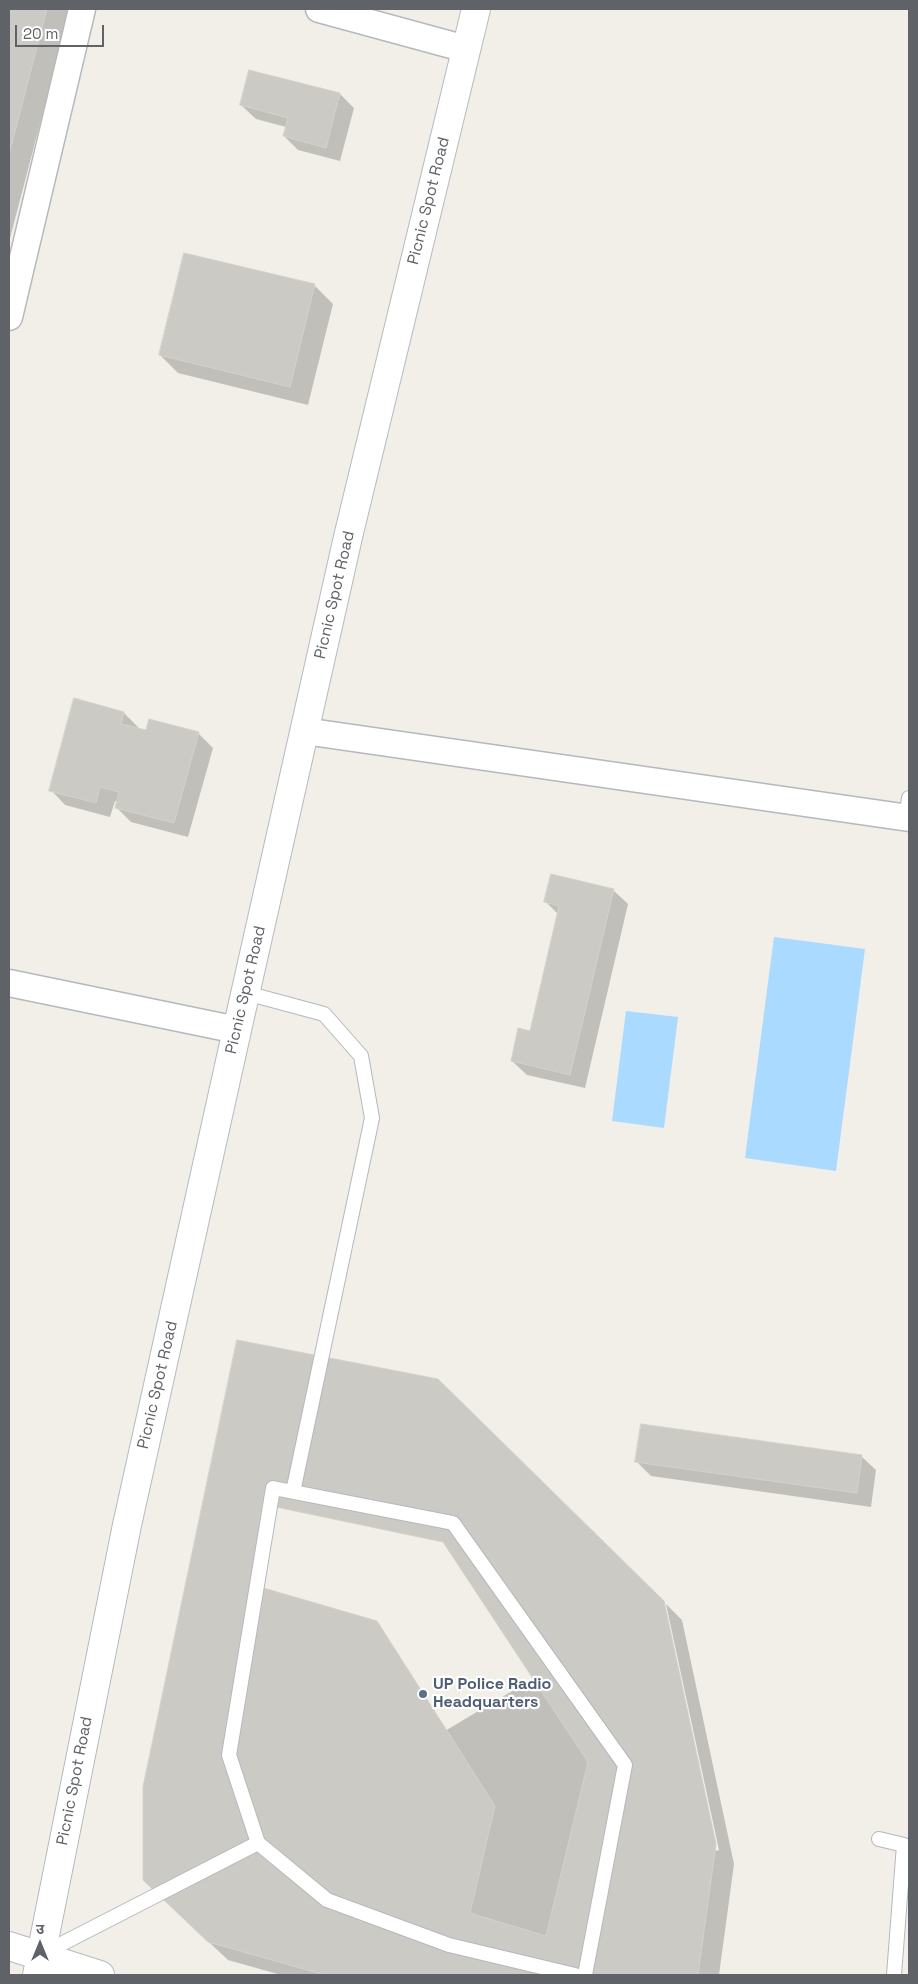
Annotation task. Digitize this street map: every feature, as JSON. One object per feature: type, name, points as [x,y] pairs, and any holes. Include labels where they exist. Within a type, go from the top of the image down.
[{"type":"street","points":[[9,317],[82,9]]},
{"type":"street","points":[[319,9],[466,49]]},
{"type":"street","name":"Picnic Spot Road","points":[[38,1965],[127,1525],[237,1030],[348,537],[476,9]]},
{"type":"street","points":[[304,731],[908,811]]},
{"type":"street","points":[[9,983],[237,1030]]},
{"type":"street","points":[[9,1946],[38,1965],[100,1975]]},
{"type":"lane","points":[[246,993],[324,1014],[361,1056],[372,1118],[293,1492]]},
{"type":"lane","points":[[574,1975],[449,1945],[327,1900],[258,1843],[228,1755],[273,1488],[453,1524],[625,1765],[585,1975]]},
{"type":"lane","points":[[879,1839],[904,1845],[894,1975]]},
{"type":"lane","points":[[38,1965],[258,1843]]},
{"type":"water","points":[[774,937],[865,949],[836,1171],[745,1158]]},
{"type":"water","points":[[626,1011],[678,1017],[664,1128],[612,1121]]},
{"type":"building","points":[[9,9],[47,9],[9,154]]},
{"type":"building","points":[[249,70],[340,93],[326,148],[283,136],[288,118],[240,105]]},
{"type":"building","points":[[184,253],[315,284],[290,387],[159,355]]},
{"type":"building","points":[[74,698],[124,712],[121,724],[146,730],[149,719],[199,732],[174,823],[115,808],[119,792],[100,787],[96,803],[49,791]]},
{"type":"building","points":[[551,874],[614,889],[570,1075],[511,1061],[518,1028],[530,1031],[559,906],[544,902]]},
{"type":"building","name":"UP Police Radio Headquarters","points":[[237,1340],[438,1379],[664,1601],[716,1844],[698,1975],[325,1975],[208,1942],[143,1880],[143,1787]]},
{"type":"building","points":[[641,1424],[862,1455],[857,1493],[635,1462]]},
{"type":"building","points":[[276,1507],[443,1542],[588,1762],[546,1936],[470,1913],[495,1806],[377,1621],[260,1587]]},
{"type":"place","name":"UP Police Radio Headquarters","points":[[423,1694]]}]
